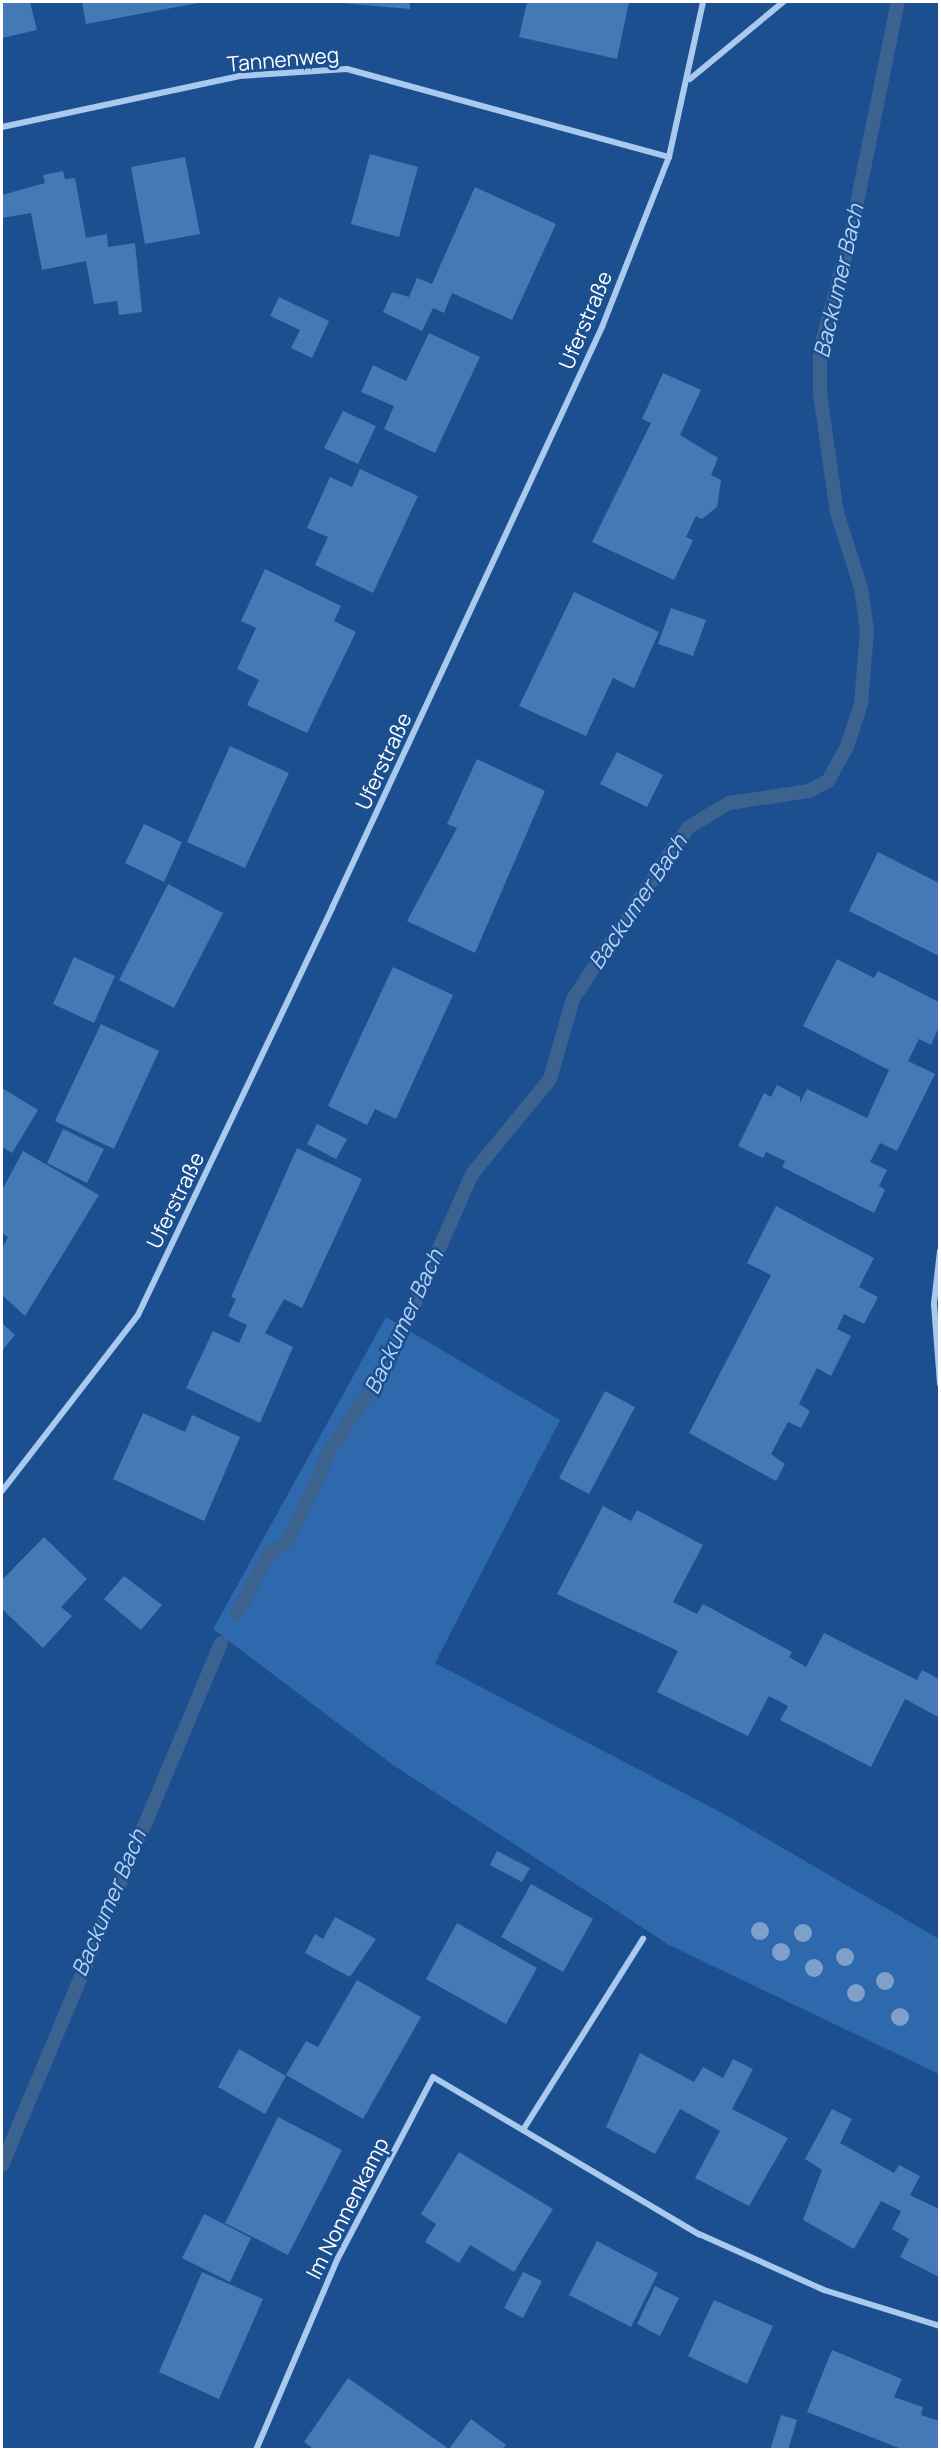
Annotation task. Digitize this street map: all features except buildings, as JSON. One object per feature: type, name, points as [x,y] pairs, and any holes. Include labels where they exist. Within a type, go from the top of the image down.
[{"type":"street","name":"Uferstraße","points":[[2,1491],[138,1315],[466,623],[602,327],[669,157],[690,80],[703,2]]},
{"type":"street","points":[[690,80],[783,2]]},
{"type":"street","name":"Tannenweg","points":[[2,127],[239,76],[347,69],[669,157]]},
{"type":"street","points":[[939,1251],[934,1313],[939,1384]]},
{"type":"street","points":[[522,2130],[643,1939]]},
{"type":"street","name":"Im Nonnenkamp","points":[[256,2450],[338,2258],[433,2077],[699,2234],[824,2290],[939,2326]]},
{"type":"shaded area","points":[[386,1317],[560,1420],[435,1663],[724,1814],[939,1939],[939,2074],[669,1945],[393,1765],[213,1629]]},
{"type":"waterway","name":"Backumer Bach","points":[[237,1613],[270,1552],[287,1543],[332,1447],[387,1366],[472,1174],[550,1079],[573,999],[674,847],[689,827],[729,803],[809,791],[828,781],[847,747],[861,704],[867,631],[861,588],[837,513],[820,393],[820,350],[849,242],[898,2]]},
{"type":"waterway","name":"Backumer Bach","points":[[2,2165],[221,1643]]}]
